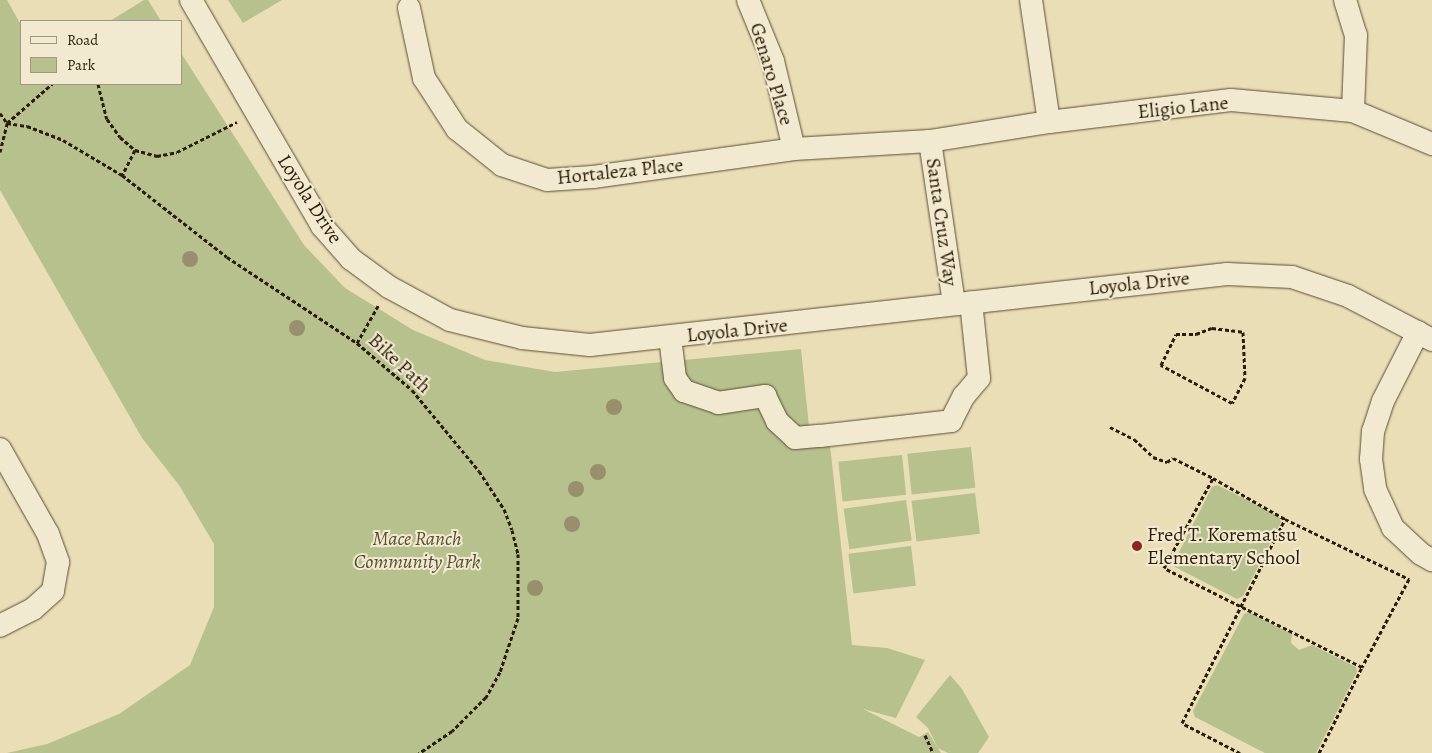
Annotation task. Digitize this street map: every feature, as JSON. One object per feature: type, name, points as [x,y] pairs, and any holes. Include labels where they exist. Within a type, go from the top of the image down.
[{"type":"street","name":"Loyola Drive","points":[[191,0],[322,226],[351,259],[389,287],[450,320],[522,338],[590,345],[1227,274],[1292,277],[1348,296],[1425,336]]},
{"type":"street","name":"Genaro Place","points":[[748,0],[773,61],[794,149]]},
{"type":"street","points":[[1031,0],[1049,122]]},
{"type":"street","points":[[1345,0],[1356,35],[1353,112]]},
{"type":"street","name":"Hortaleza Place","points":[[409,8],[424,78],[457,129],[502,165],[547,180],[593,177],[794,149],[930,142]]},
{"type":"street","name":"Eligio Lane","points":[[930,142],[1049,122],[1231,100],[1353,112],[1432,144]]},
{"type":"street","name":"Santa Cruz Way","points":[[670,337],[676,378],[684,391],[718,403],[765,396],[777,421],[795,438],[951,421],[964,396],[979,378],[930,142]]},
{"type":"street","points":[[1425,336],[1383,401],[1373,432],[1371,459],[1374,489],[1393,528],[1420,554],[1432,560]]},
{"type":"street","points":[[0,449],[48,534],[58,562],[53,591],[33,609],[0,626]]},
{"type":"path","points":[[0,152],[7,123],[51,85]]},
{"type":"path","points":[[98,85],[107,119],[120,137],[135,150],[157,156],[177,152],[255,112]]},
{"type":"path","points":[[0,113],[7,123]]},
{"type":"path","name":"Bike Path","points":[[7,123],[27,126],[63,140],[122,175],[227,257],[357,342],[412,390],[479,471],[504,509],[518,554],[518,618],[500,672],[486,697],[466,718],[419,753]]},
{"type":"path","points":[[122,175],[135,150]]},
{"type":"path","points":[[357,342],[389,287]]},
{"type":"path","points":[[1212,328],[1243,332],[1245,378],[1232,404],[1161,365],[1176,334],[1196,334],[1212,328]]},
{"type":"path","points":[[1110,427],[1134,439],[1153,457],[1167,462],[1173,458],[1213,478],[1285,519],[1409,579],[1319,753]]},
{"type":"path","points":[[1213,478],[1164,568],[1362,667]]},
{"type":"path","points":[[1240,753],[1182,724],[1285,519]]},
{"type":"path","points":[[925,735],[933,753]]},
{"type":"green space","name":"Mace Ranch Community Park","points":[[0,0],[7,0],[20,23],[20,85],[182,85],[182,55],[304,245],[345,288],[413,330],[485,360],[555,372],[801,349],[811,446],[830,445],[852,645],[887,648],[925,660],[896,718],[863,709],[919,737],[928,732],[941,753],[7,753],[47,744],[119,714],[190,665],[214,607],[214,544],[179,485],[142,438],[0,190]]},
{"type":"green space","points":[[144,0],[148,0],[160,20],[112,20]]},
{"type":"green space","points":[[228,0],[282,0],[243,23]]},
{"type":"green space","points":[[971,447],[975,488],[912,494],[907,454]]},
{"type":"green space","points":[[902,455],[906,495],[843,501],[838,462]]},
{"type":"green space","points":[[1217,485],[1279,516],[1281,522],[1243,596],[1237,599],[1175,567],[1174,562],[1212,487]]},
{"type":"green space","points":[[975,493],[980,534],[916,541],[911,501]]},
{"type":"green space","points":[[906,500],[912,541],[849,549],[844,509]]},
{"type":"green space","points":[[911,546],[916,586],[853,593],[848,554]]},
{"type":"green space","points":[[1249,612],[1292,634],[1291,643],[1299,650],[1312,645],[1356,667],[1357,672],[1316,753],[1265,753],[1195,717],[1193,711],[1244,614]]},
{"type":"green space","points":[[950,675],[962,689],[989,737],[978,753],[948,753],[938,748],[928,728],[916,717]]},
{"type":"place","name":"Fred T. Korematsu Elementary School","points":[[1137,546]]}]
